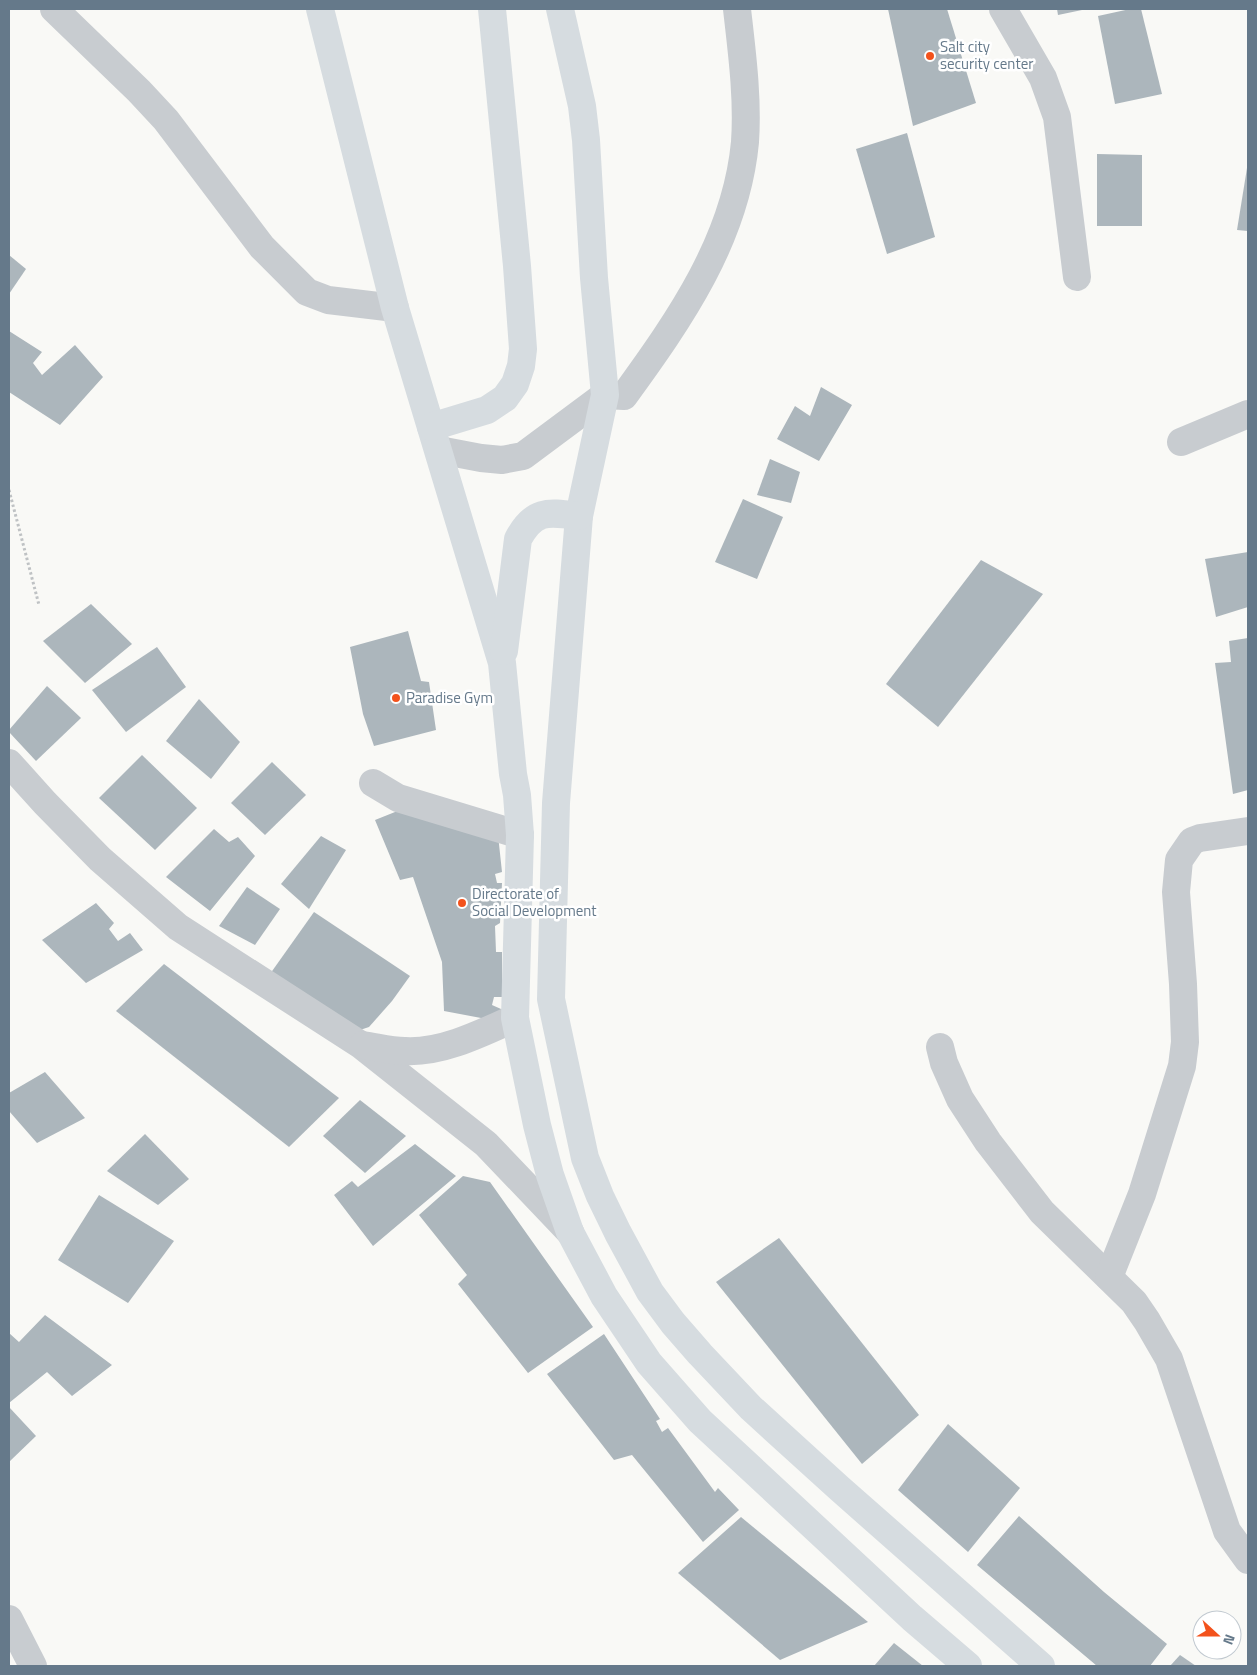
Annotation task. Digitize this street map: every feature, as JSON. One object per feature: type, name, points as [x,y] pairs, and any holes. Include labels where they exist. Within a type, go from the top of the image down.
[{"type":"main road","points":[[320,9],[395,308],[502,663],[520,835],[515,1018],[548,1167],[570,1232],[604,1296],[649,1363],[700,1421],[912,1618],[968,1666]]},
{"type":"main road","points":[[435,438],[505,398],[515,384],[521,366],[523,349],[517,266],[492,9]]},
{"type":"main road","points":[[560,9],[583,115],[594,278],[605,395],[579,516],[556,803],[551,999],[585,1158],[618,1233],[650,1292],[672,1323],[751,1408],[1041,1666]]},
{"type":"main road","points":[[502,663],[518,539],[524,528],[535,517],[548,513],[579,516]]},
{"type":"street","points":[[54,9],[139,91],[166,120],[262,247],[307,292],[328,300],[395,308]]},
{"type":"street","points":[[435,438],[488,459],[502,460],[524,456],[605,395],[624,396],[636,380],[681,315],[705,272],[725,230],[738,187],[745,142],[746,96],[738,9]]},
{"type":"street","points":[[1003,9],[1043,78],[1057,117],[1077,277]]},
{"type":"street","points":[[1181,442],[1248,414]]},
{"type":"street","points":[[9,763],[44,803],[100,859],[178,927],[362,1045],[486,1144],[570,1232]]},
{"type":"street","points":[[373,783],[398,798],[520,835]]},
{"type":"street","points":[[1109,1277],[1142,1194],[1182,1066],[1185,1042],[1183,984],[1176,892],[1179,860],[1192,841],[1200,838],[1248,831]]},
{"type":"street","points":[[362,1045],[405,1051],[426,1050],[476,1036],[515,1018]]},
{"type":"street","points":[[940,1048],[960,1099],[988,1142],[1042,1212],[1134,1302],[1169,1359],[1227,1531],[1248,1560]]},
{"type":"street","points":[[9,1619],[33,1666]]},
{"type":"path","points":[[9,490],[39,605]]},
{"type":"building","name":"Salt city security center","points":[[888,9],[947,9],[976,103],[913,126]]},
{"type":"building","points":[[1057,9],[1082,9],[1082,10],[1058,15]]},
{"type":"building","points":[[1130,9],[1141,9],[1162,94],[1115,104],[1098,16]]},
{"type":"building","points":[[907,133],[935,237],[887,254],[856,149]]},
{"type":"building","points":[[1097,154],[1142,155],[1142,226],[1097,226]]},
{"type":"building","points":[[1248,168],[1248,231],[1237,230]]},
{"type":"building","points":[[9,255],[26,269],[9,294]]},
{"type":"building","points":[[9,331],[42,352],[33,363],[42,375],[75,345],[103,377],[60,425],[9,392]]},
{"type":"building","points":[[821,387],[852,405],[819,461],[777,439],[795,406],[810,416]]},
{"type":"building","points":[[770,459],[800,472],[791,503],[757,495]]},
{"type":"building","points":[[743,499],[783,517],[757,579],[715,562]]},
{"type":"building","points":[[1248,552],[1248,607],[1216,617],[1205,559]]},
{"type":"building","points":[[981,560],[1043,594],[938,727],[886,684]]},
{"type":"building","points":[[91,604],[132,644],[85,683],[43,641]]},
{"type":"building","name":"Paradise Gym","points":[[408,631],[421,681],[429,682],[436,730],[374,746],[363,714],[350,647]]},
{"type":"building","points":[[1248,638],[1248,790],[1233,794],[1215,663],[1231,662],[1229,641]]},
{"type":"building","points":[[157,647],[186,687],[126,732],[92,690]]},
{"type":"building","points":[[47,686],[81,718],[36,761],[9,730]]},
{"type":"building","points":[[199,699],[240,742],[211,779],[166,741]]},
{"type":"building","points":[[142,755],[197,808],[155,850],[99,798]]},
{"type":"building","points":[[272,762],[306,795],[265,835],[231,803]]},
{"type":"building","name":"Directorate of Social Development","points":[[400,810],[498,835],[502,872],[495,874],[497,883],[502,883],[500,923],[495,926],[496,952],[502,952],[502,997],[494,997],[492,1005],[501,1009],[497,1021],[444,1011],[442,962],[413,877],[400,880],[375,820]]},
{"type":"building","points":[[214,829],[229,842],[238,837],[255,856],[210,911],[166,877]]},
{"type":"building","points":[[321,836],[346,850],[309,909],[281,884]]},
{"type":"building","points":[[247,887],[280,909],[255,945],[219,926]]},
{"type":"building","points":[[96,903],[114,923],[109,929],[118,941],[130,933],[143,950],[86,983],[42,940]]},
{"type":"building","points":[[314,912],[410,976],[392,1001],[369,1027],[357,1031],[270,974]]},
{"type":"building","points":[[164,964],[339,1098],[289,1147],[116,1011]]},
{"type":"building","points":[[45,1072],[85,1118],[37,1143],[9,1111],[9,1093]]},
{"type":"building","points":[[360,1100],[406,1136],[365,1173],[323,1136]]},
{"type":"building","points":[[145,1134],[189,1179],[158,1205],[107,1171]]},
{"type":"building","points":[[415,1144],[456,1176],[373,1246],[334,1195],[352,1181],[358,1187]]},
{"type":"building","points":[[463,1176],[490,1182],[593,1327],[528,1373],[458,1284],[467,1275],[419,1215]]},
{"type":"building","points":[[99,1195],[174,1241],[128,1303],[58,1260]]},
{"type":"building","points":[[779,1238],[919,1415],[862,1464],[716,1282]]},
{"type":"building","points":[[45,1315],[112,1365],[72,1396],[47,1372],[9,1403],[9,1333],[19,1342]]},
{"type":"building","points":[[604,1334],[660,1419],[656,1421],[662,1432],[668,1428],[715,1492],[718,1488],[739,1510],[703,1542],[632,1455],[614,1460],[547,1374]]},
{"type":"building","points":[[9,1407],[36,1436],[9,1462]]},
{"type":"building","points":[[948,1424],[1020,1488],[968,1552],[898,1490]]},
{"type":"building","points":[[1019,1516],[1104,1592],[1167,1644],[1150,1666],[1097,1666],[977,1565]]},
{"type":"building","points":[[741,1517],[868,1622],[780,1660],[678,1573]]},
{"type":"building","points":[[894,1643],[923,1666],[874,1666]]},
{"type":"building","points":[[1180,1655],[1196,1666],[1170,1666]]},
{"type":"place","name":"Salt city security center","points":[[930,56]]},
{"type":"place","name":"Paradise Gym","points":[[396,698]]},
{"type":"place","name":"Directorate of Social Development","points":[[462,903]]}]
